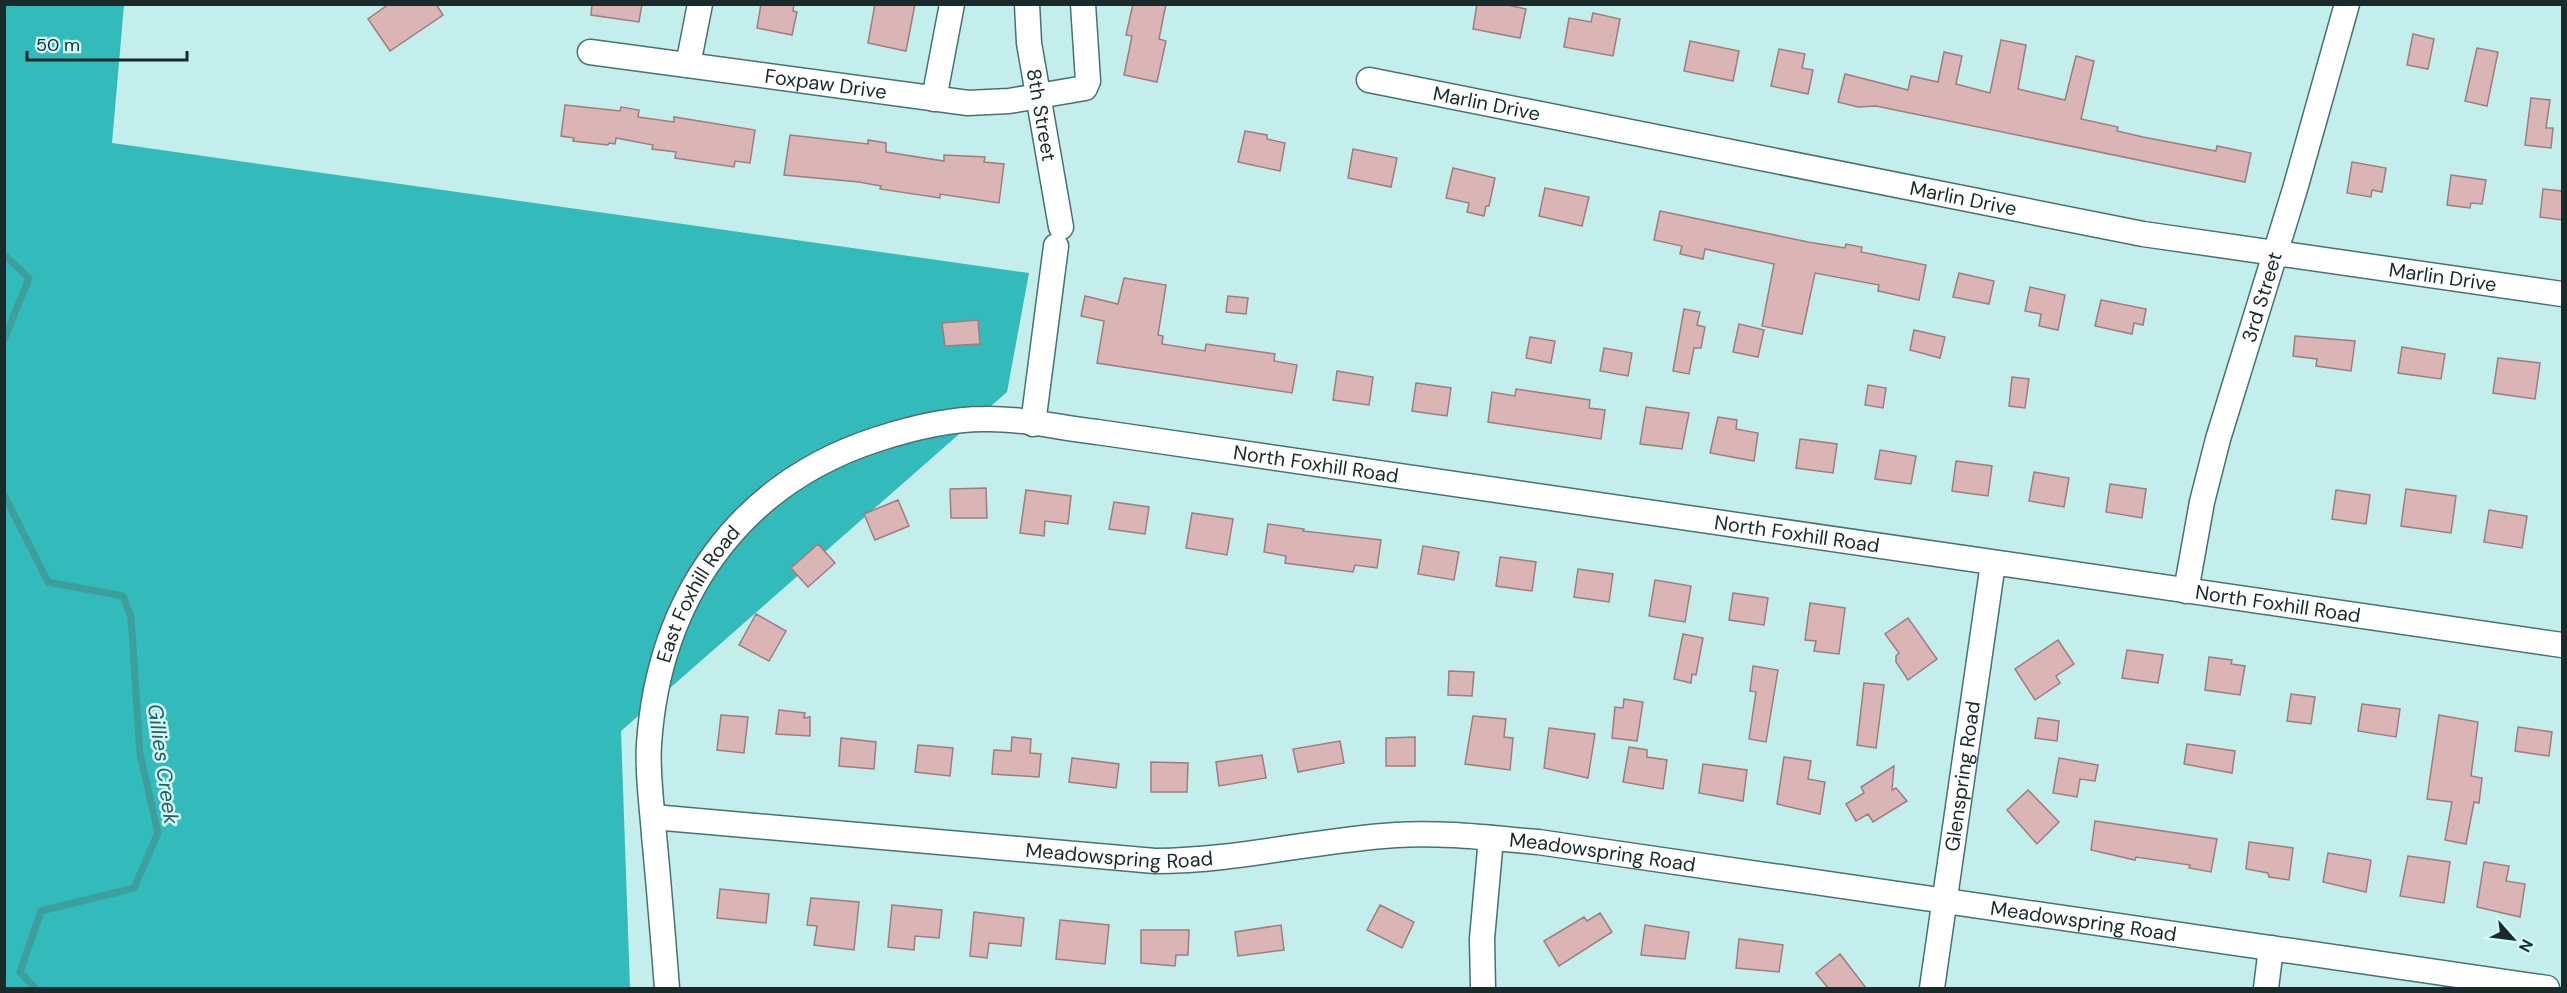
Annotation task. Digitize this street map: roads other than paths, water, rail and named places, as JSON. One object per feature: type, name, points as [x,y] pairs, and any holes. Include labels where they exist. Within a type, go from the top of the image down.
[{"type":"street","points":[[688,66],[700,4]]},
{"type":"street","points":[[934,99],[952,4]]},
{"type":"street","name":"8th Street","points":[[1027,4],[1029,43],[1058,236],[1033,424]]},
{"type":"street","name":"Foxpaw Drive","points":[[590,52],[968,103],[1009,101],[1085,88],[1088,81],[1083,4]]},
{"type":"street","name":"3rd Street","points":[[2186,591],[2202,502],[2218,439],[2275,254],[2346,4]]},
{"type":"street","name":"Marlin Drive","points":[[1369,80],[2143,234],[2562,294]]},
{"type":"street","name":"East Foxhill Road","points":[[667,988],[649,746],[655,696],[670,635],[704,569],[736,527],[767,497],[803,472],[845,450],[908,429],[943,422],[986,419],[1033,424]]},
{"type":"street","name":"North Foxhill Road","points":[[1033,424],[2562,645]]},
{"type":"street","name":"Glenspring Road","points":[[1932,988],[1993,563]]},
{"type":"street","name":"Meadowspring Road","points":[[653,817],[1155,861],[1223,858],[1316,843],[1396,835],[1448,834],[1538,842],[2547,988]]},
{"type":"street","points":[[1483,988],[1482,939],[1491,838]]},
{"type":"street","points":[[2266,988],[2271,948]]},
{"type":"waterway","name":"Gillies Creek","points":[[4,255],[29,278],[4,340]]},
{"type":"waterway","name":"Gillies Creek","points":[[4,495],[48,582],[123,596],[131,617],[140,754],[158,833],[134,888],[41,911],[20,972],[35,988]]}]
